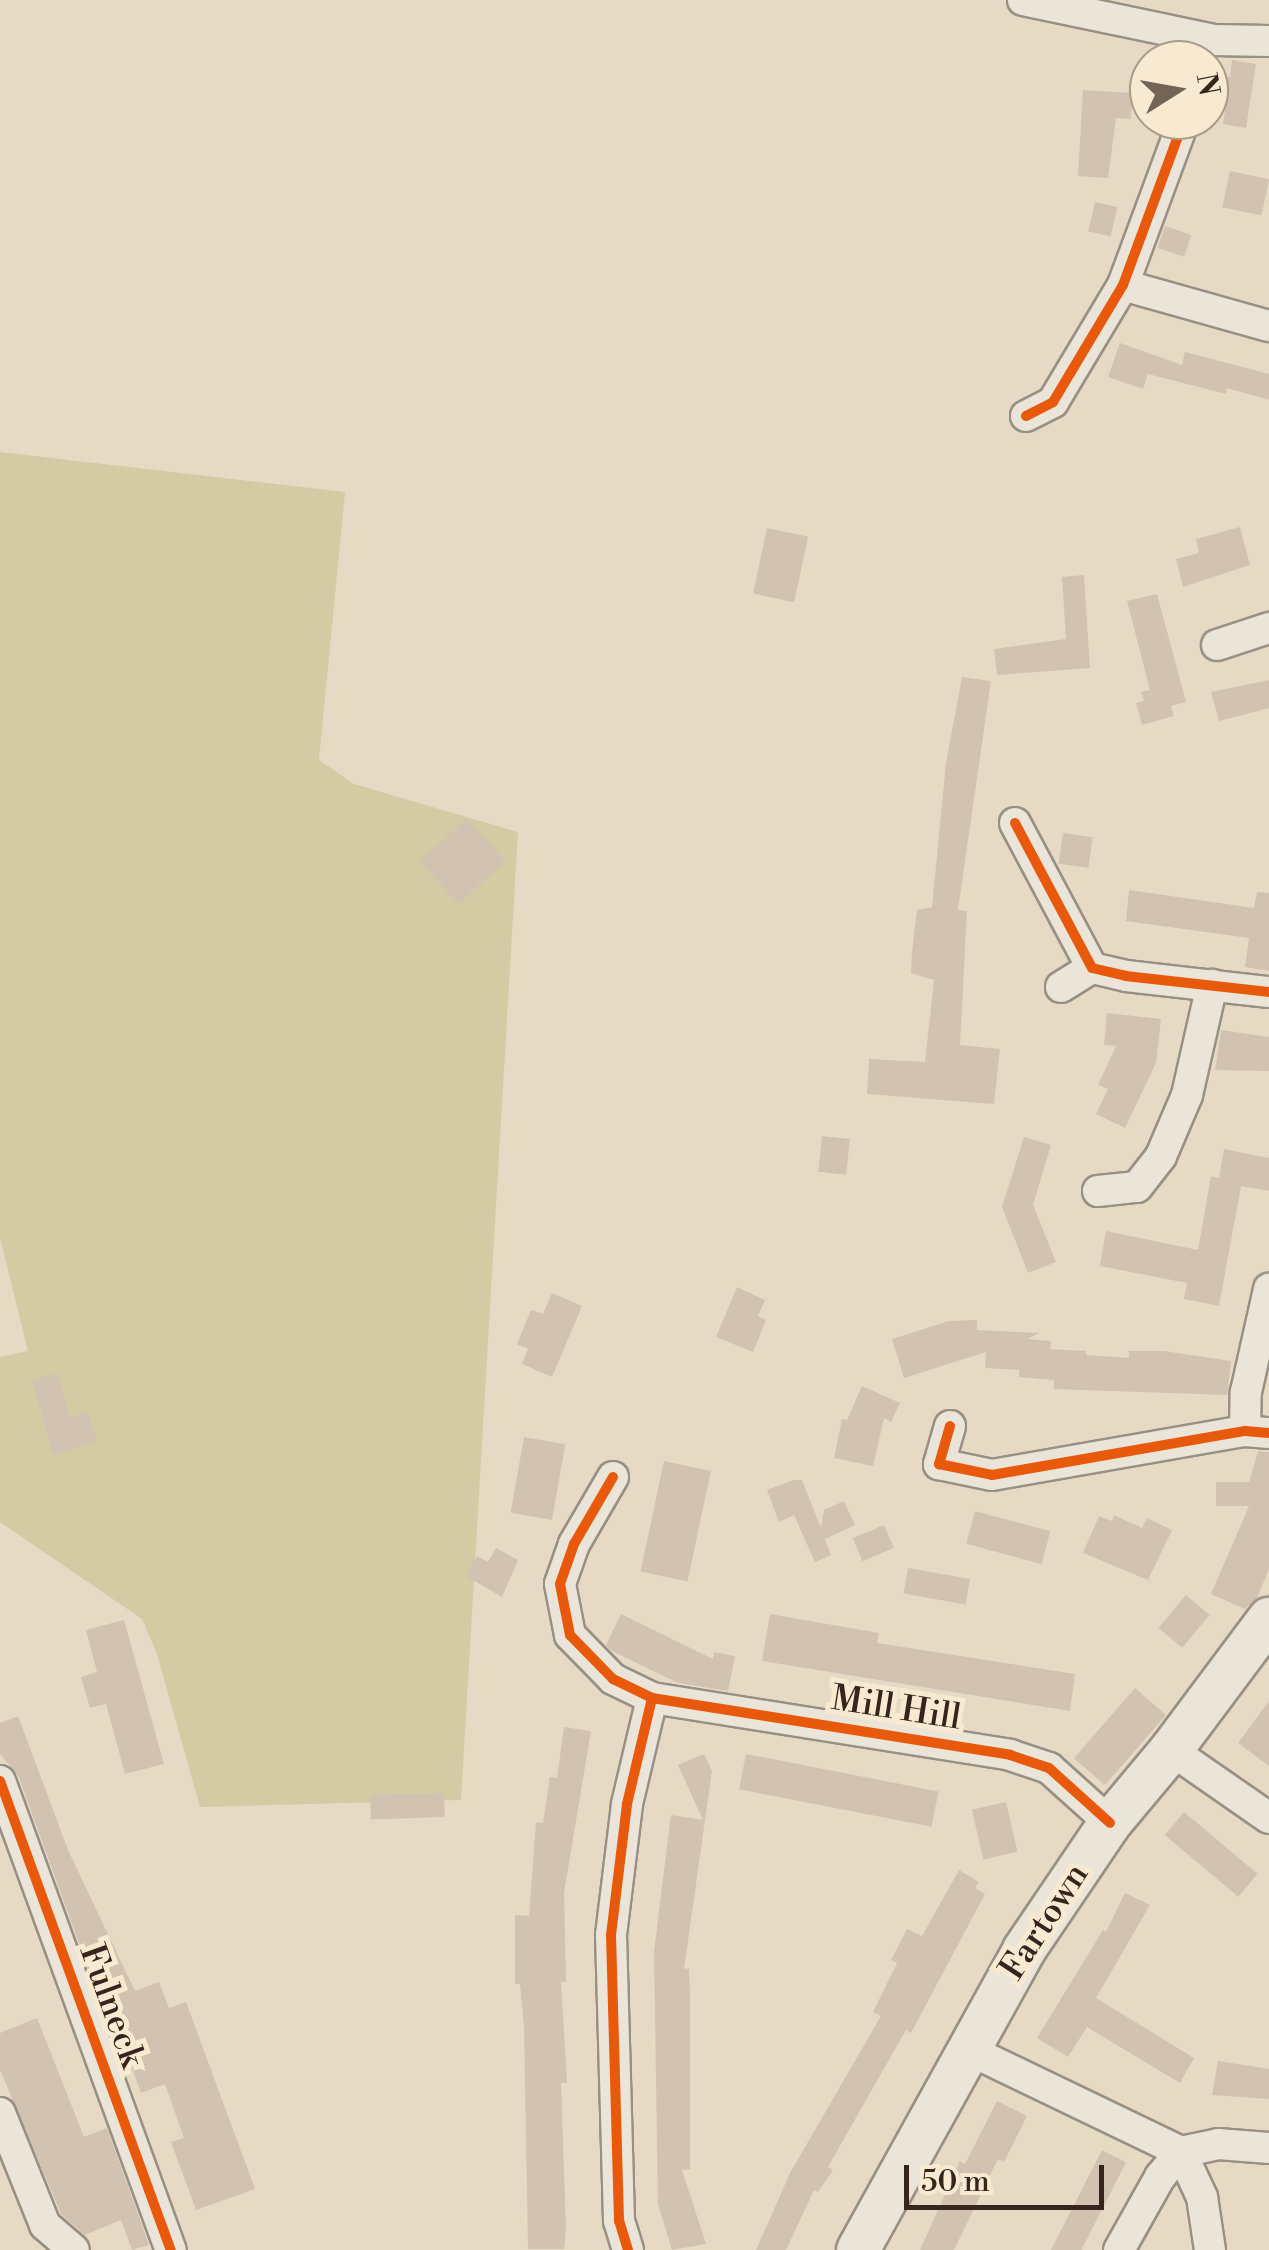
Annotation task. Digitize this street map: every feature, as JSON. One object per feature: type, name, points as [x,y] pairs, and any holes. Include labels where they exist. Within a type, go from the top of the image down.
[{"type":"street","points":[[1024,0],[1173,40]]},
{"type":"street","points":[[1229,47],[1269,40]]},
{"type":"street","points":[[1026,416],[1053,402],[1123,285],[1177,140]]},
{"type":"street","points":[[1123,285],[1269,326]]},
{"type":"street","points":[[1217,644],[1269,628]]},
{"type":"street","points":[[1015,823],[1092,968]]},
{"type":"street","points":[[1061,986],[1092,968],[1269,992]]},
{"type":"street","points":[[1098,1191],[1137,1186],[1162,1156],[1187,1094],[1212,985]]},
{"type":"street","points":[[950,1426],[940,1464],[992,1475],[1257,1432],[1246,1392],[1269,1289]]},
{"type":"street","name":"Mill Hill","points":[[613,1477],[605,1513],[574,1544],[560,1584],[570,1635],[613,1679],[652,1698],[1010,1754],[1049,1768],[1110,1823]]},
{"type":"street","name":"Fartown","points":[[858,2250],[1024,1950],[1110,1823],[1171,1750],[1269,1619]]},
{"type":"street","points":[[628,2250],[619,2221],[611,1934],[627,1804],[652,1698]]},
{"type":"street","points":[[1171,1750],[1269,1818]]},
{"type":"street","name":"Fulneck","points":[[0,1781],[171,2250]]},
{"type":"street","points":[[967,2049],[1181,2152],[1202,2196],[1210,2250]]},
{"type":"street","points":[[0,2113],[45,2225],[74,2250]]},
{"type":"street","points":[[1120,2250],[1160,2177],[1181,2152],[1218,2144],[1269,2148]]},
{"type":"shaded area","points":[[0,452],[345,492],[319,760],[354,784],[518,832],[461,1800],[200,1807],[157,1654],[142,1619],[0,1522],[0,1357],[28,1351],[0,1238]]},
{"type":"building","points":[[1232,60],[1256,64],[1246,128],[1229,125]]},
{"type":"building","points":[[1083,90],[1129,93],[1129,119],[1116,118],[1108,178],[1078,176]]},
{"type":"building","points":[[1230,171],[1269,179],[1261,216],[1222,207]]},
{"type":"building","points":[[1095,202],[1117,207],[1111,236],[1088,231]]},
{"type":"building","points":[[1165,226],[1191,235],[1184,257],[1158,248]]},
{"type":"building","points":[[1120,343],[1182,365],[1185,352],[1269,374],[1269,400],[1227,388],[1226,394],[1148,374],[1143,389],[1108,377]]},
{"type":"building","points":[[1240,527],[1250,565],[1183,587],[1176,559],[1199,553],[1196,539]]},
{"type":"building","points":[[767,528],[808,537],[794,602],[753,594]]},
{"type":"building","points":[[1084,575],[1090,668],[997,675],[994,649],[1066,639],[1062,577]]},
{"type":"building","points":[[1157,594],[1186,702],[1171,706],[1174,716],[1142,725],[1136,703],[1144,701],[1141,692],[1150,690],[1127,601]]},
{"type":"building","points":[[962,677],[991,681],[958,910],[967,911],[960,1045],[1000,1049],[994,1104],[867,1094],[869,1059],[925,1062],[934,980],[911,973],[912,952],[917,910],[932,907],[946,763]]},
{"type":"building","points":[[1269,680],[1269,708],[1219,721],[1211,692]]},
{"type":"building","points":[[466,819],[505,861],[459,904],[420,862]]},
{"type":"building","points":[[1063,833],[1093,837],[1088,868],[1059,864]]},
{"type":"building","points":[[1129,890],[1254,908],[1257,892],[1269,893],[1269,971],[1245,967],[1249,938],[1126,921]]},
{"type":"building","points":[[1107,1013],[1161,1019],[1156,1063],[1125,1128],[1096,1114],[1108,1089],[1098,1085],[1116,1046],[1104,1045]]},
{"type":"building","points":[[1221,1030],[1269,1037],[1269,1071],[1215,1070]]},
{"type":"building","points":[[822,1136],[850,1139],[846,1175],[818,1172]]},
{"type":"building","points":[[1024,1137],[1051,1145],[1033,1205],[1056,1262],[1028,1273],[1002,1207]]},
{"type":"building","points":[[1224,1149],[1269,1158],[1269,1191],[1241,1186],[1219,1306],[1184,1299],[1187,1283],[1100,1266],[1106,1231],[1198,1250],[1211,1176],[1219,1178]]},
{"type":"building","points":[[737,1287],[765,1300],[758,1316],[766,1320],[753,1352],[716,1337]]},
{"type":"building","points":[[552,1293],[582,1306],[552,1377],[522,1364],[528,1349],[517,1344],[531,1310],[543,1314]]},
{"type":"building","points":[[977,1320],[977,1330],[1039,1333],[1027,1339],[1051,1341],[1050,1349],[1086,1351],[1086,1355],[1129,1358],[1129,1351],[1164,1351],[1231,1361],[1227,1395],[1054,1389],[1054,1380],[1019,1377],[1019,1370],[985,1368],[986,1352],[904,1378],[892,1339],[949,1321]]},
{"type":"building","points":[[58,1373],[70,1417],[88,1412],[97,1441],[53,1454],[32,1380]]},
{"type":"building","points":[[862,1386],[900,1403],[891,1422],[884,1418],[873,1466],[834,1458],[842,1419],[847,1420]]},
{"type":"building","points":[[524,1437],[565,1444],[552,1520],[511,1513]]},
{"type":"building","points":[[1258,1451],[1269,1452],[1269,1569],[1257,1598],[1245,1609],[1211,1594],[1249,1506],[1216,1506],[1216,1482],[1249,1482]]},
{"type":"building","points":[[664,1461],[711,1471],[687,1582],[641,1572]]},
{"type":"building","points":[[802,1480],[821,1528],[824,1510],[844,1501],[855,1525],[825,1539],[831,1555],[815,1562],[794,1515],[779,1522],[767,1490]]},
{"type":"building","points":[[975,1511],[1050,1531],[1042,1564],[966,1544]]},
{"type":"building","points":[[1114,1515],[1142,1528],[1147,1518],[1172,1530],[1148,1580],[1083,1553],[1099,1516],[1112,1521]]},
{"type":"building","points":[[884,1525],[894,1548],[862,1561],[853,1538]]},
{"type":"building","points":[[496,1548],[518,1560],[502,1597],[466,1576],[477,1556],[488,1562]]},
{"type":"building","points":[[908,1568],[970,1579],[966,1605],[903,1594]]},
{"type":"building","points":[[1186,1595],[1210,1615],[1182,1648],[1158,1628]]},
{"type":"building","points":[[621,1614],[713,1659],[714,1652],[735,1656],[728,1691],[678,1683],[612,1651],[606,1645]]},
{"type":"building","points":[[770,1614],[879,1633],[877,1643],[1075,1674],[1070,1711],[762,1661]]},
{"type":"building","points":[[124,1620],[164,1764],[125,1774],[106,1704],[90,1708],[81,1677],[97,1672],[86,1630]]},
{"type":"building","points":[[1135,1688],[1166,1715],[1105,1785],[1074,1758]]},
{"type":"building","points":[[1269,1701],[1269,1766],[1238,1743]]},
{"type":"building","points":[[18,1716],[68,1850],[135,1991],[159,1982],[169,2008],[186,2002],[255,2189],[196,2210],[171,2142],[184,2138],[165,2084],[141,2093],[99,1979],[93,1982],[18,1775],[0,1754],[0,1723]]},
{"type":"building","points":[[564,1727],[591,1731],[564,1893],[566,1982],[561,1982],[567,2083],[561,2083],[566,2231],[564,2249],[528,2249],[524,2026],[520,1984],[515,1984],[515,1915],[529,1916],[536,1822],[543,1823],[550,1777],[557,1778]]},
{"type":"building","points":[[704,1754],[712,1771],[684,1969],[689,1968],[690,1994],[690,2169],[682,2170],[706,2244],[672,2250],[658,2204],[654,1952],[671,1815],[703,1820],[678,1765]]},
{"type":"building","points":[[746,1754],[938,1791],[932,1827],[739,1789]]},
{"type":"building","points":[[444,1793],[445,1817],[371,1820],[370,1796]]},
{"type":"building","points":[[1006,1802],[1017,1852],[983,1860],[972,1810]]},
{"type":"building","points":[[1184,1812],[1258,1874],[1238,1897],[1165,1835]]},
{"type":"building","points":[[959,1870],[979,1882],[975,1888],[985,1894],[911,2033],[906,2030],[828,2167],[833,2170],[818,2192],[814,2190],[786,2250],[756,2250],[790,2173],[881,2016],[873,2012],[897,1963],[891,1960],[907,1929],[922,1936]]},
{"type":"building","points":[[1125,1893],[1150,1905],[1096,1998],[1194,2058],[1180,2083],[1087,2027],[1068,2057],[1037,2038],[1103,1930],[1106,1932]]},
{"type":"building","points":[[37,2018],[84,2137],[107,2128],[149,2245],[132,2250],[121,2220],[85,2235],[61,2214],[0,2070],[0,2033]]},
{"type":"building","points":[[1218,2061],[1269,2069],[1269,2099],[1212,2095]]},
{"type":"building","points":[[997,2101],[1027,2116],[1004,2162],[998,2159],[954,2250],[920,2250],[960,2161],[965,2164]]},
{"type":"building","points":[[1102,2150],[1126,2162],[1081,2250],[1051,2250]]},
{"type":"cycle path","points":[[1026,416],[1053,402],[1123,285],[1177,140]]},
{"type":"cycle path","points":[[1015,823],[1092,968],[1126,976],[1269,992]]},
{"type":"cycle path","points":[[950,1426],[939,1464],[992,1475],[1245,1431],[1269,1433]]},
{"type":"cycle path","points":[[613,1477],[574,1544],[560,1584],[570,1635],[613,1679],[652,1698],[1010,1755],[1049,1768],[1110,1823]]},
{"type":"cycle path","points":[[628,2250],[619,2221],[611,1935],[627,1804],[652,1698]]},
{"type":"cycle path","points":[[0,1781],[171,2250]]}]
